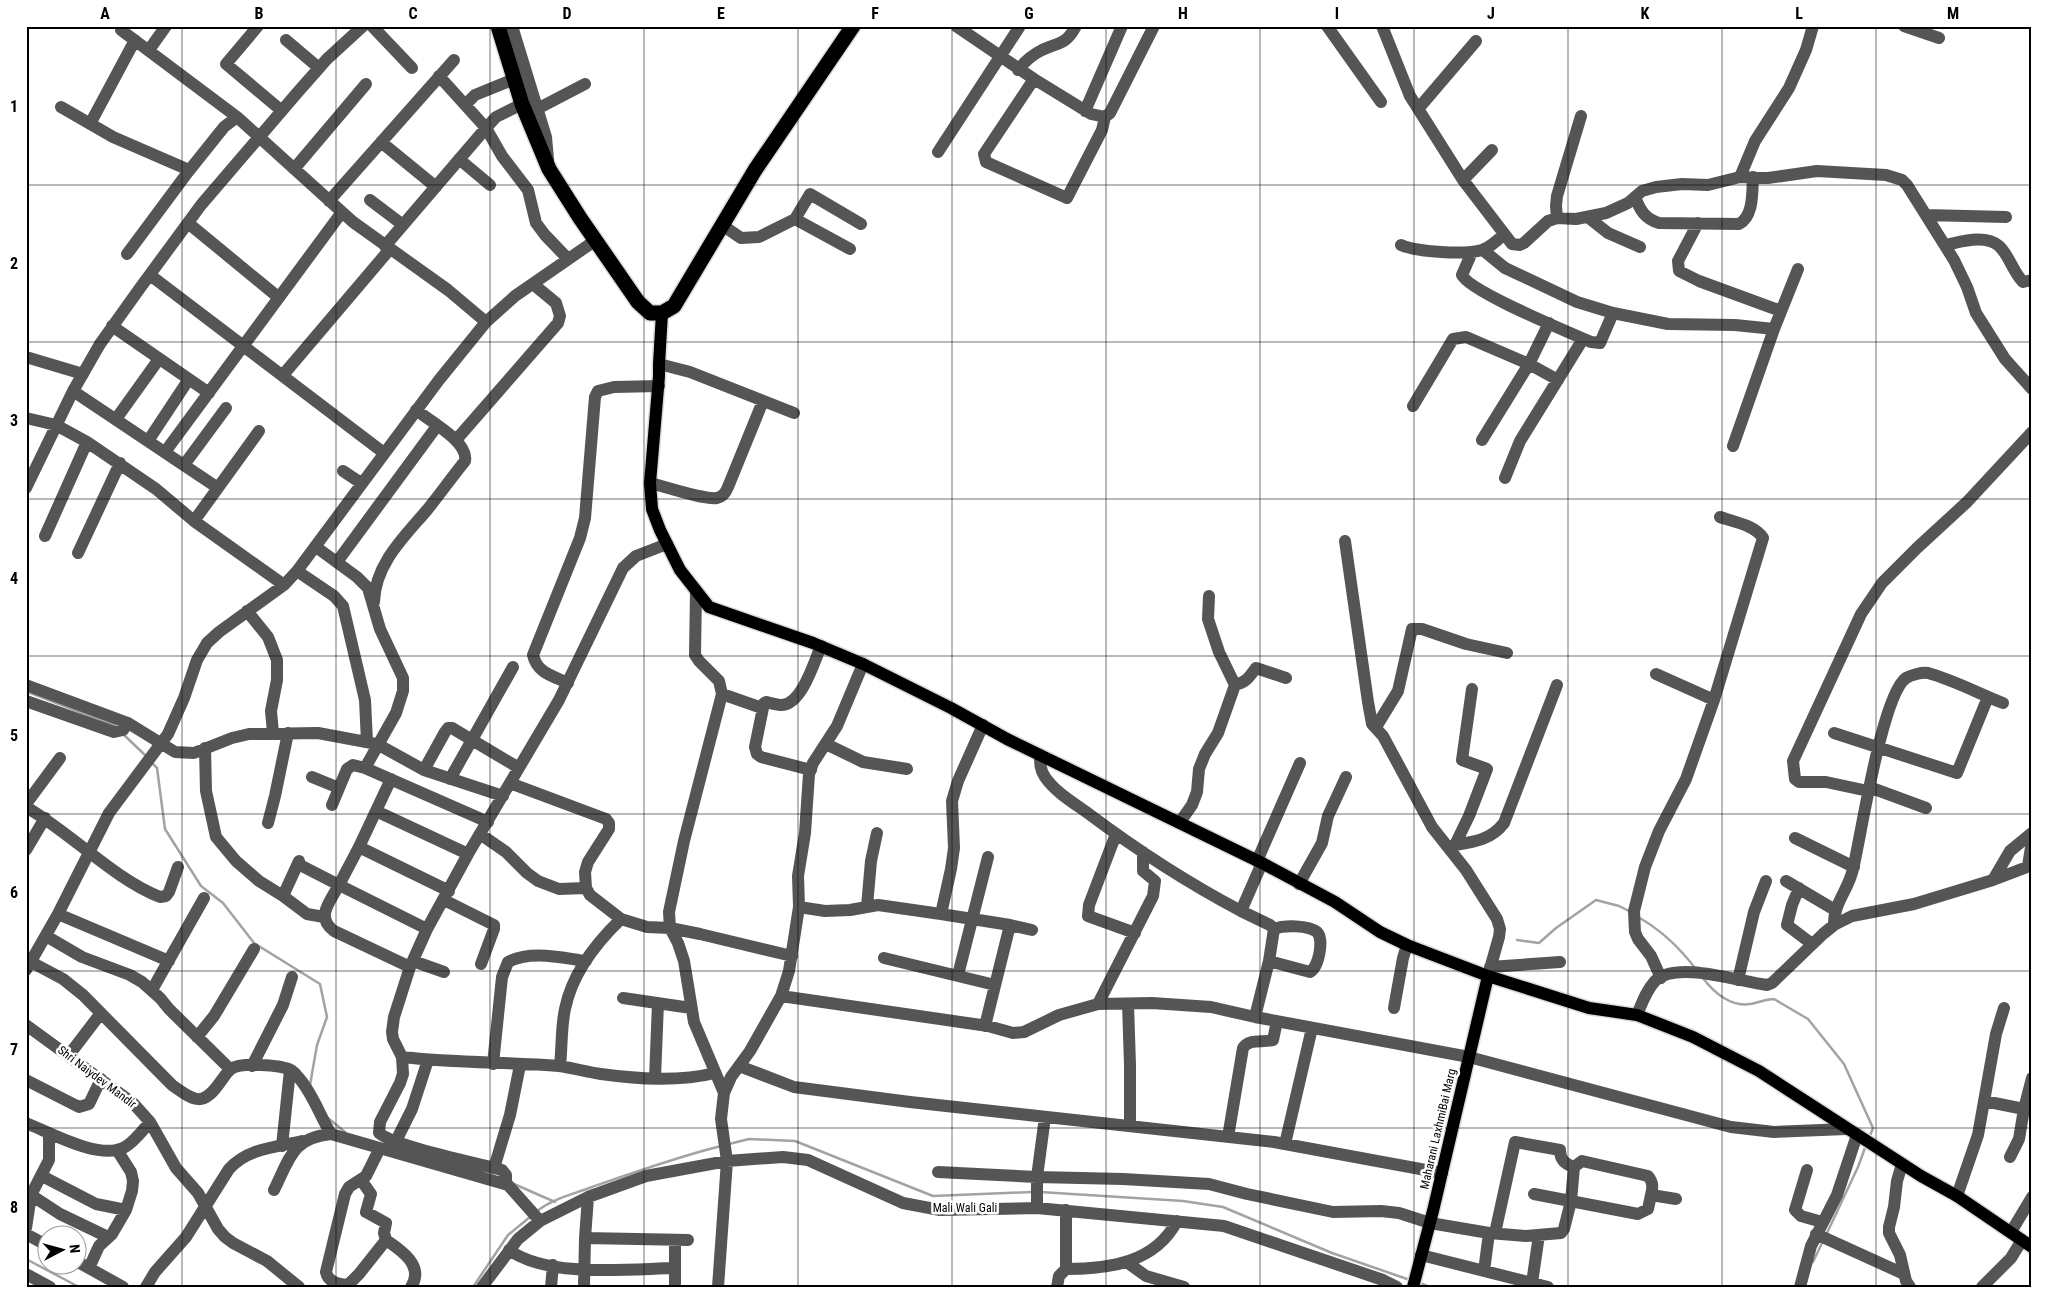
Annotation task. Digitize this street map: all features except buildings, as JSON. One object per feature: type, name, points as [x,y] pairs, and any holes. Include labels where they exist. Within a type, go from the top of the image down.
[{"type":"highway","points":[[498,26],[522,104],[549,169],[638,302],[650,313],[662,313],[674,306],[755,170],[853,26]]},
{"type":"main road","points":[[662,313],[658,364],[659,386],[650,484],[652,509],[680,570],[709,607],[821,646],[863,664],[1040,755],[1259,862],[1335,902],[1380,932],[1407,945],[1589,1008],[1637,1015],[1693,1037],[1759,1071],[1902,1164],[1957,1196],[2027,1243]]},
{"type":"main road","name":"Maharani LaxhmiBai Marg","points":[[1413,1287],[1430,1223],[1489,972]]},
{"type":"street","points":[[149,50],[166,26]]},
{"type":"street","points":[[258,26],[226,64],[282,111]]},
{"type":"street","points":[[26,488],[73,390],[112,326],[188,223],[319,68],[363,26]]},
{"type":"street","points":[[372,26],[412,68]]},
{"type":"street","points":[[512,26],[546,137],[549,169]]},
{"type":"street","points":[[956,26],[1018,70],[1085,111],[1097,117],[1105,117]]},
{"type":"street","points":[[938,152],[1001,58],[1020,26]]},
{"type":"street","points":[[1018,70],[1030,57],[1069,39],[1076,26]]},
{"type":"street","points":[[1085,111],[1122,26]]},
{"type":"street","points":[[1034,79],[984,154],[986,162],[1067,198],[1102,130],[1105,117],[1110,113],[1154,26]]},
{"type":"street","points":[[1327,26],[1381,102]]},
{"type":"street","points":[[1382,26],[1410,96],[1463,180],[1512,244],[1520,245],[1548,221],[1557,218],[1588,218],[1606,213],[1628,203],[1642,191],[1656,187],[1682,184],[1708,185],[1740,177],[1768,178],[1816,171],[1886,176],[1902,180],[1945,245],[1968,287],[1976,313],[2005,359],[2030,384]]},
{"type":"street","points":[[1740,177],[1755,141],[1789,88],[1806,50],[1813,26]]},
{"type":"street","points":[[1904,26],[1939,38]]},
{"type":"street","points":[[121,30],[236,117],[342,212],[448,290],[486,322]]},
{"type":"street","points":[[90,124],[135,40]]},
{"type":"street","points":[[286,40],[319,68]]},
{"type":"street","points":[[1418,109],[1476,41]]},
{"type":"street","points":[[329,201],[454,60]]},
{"type":"street","points":[[439,76],[486,128],[502,156],[528,190],[536,223],[544,235],[568,259]]},
{"type":"street","points":[[464,105],[475,95],[514,78]]},
{"type":"street","points":[[294,169],[366,84]]},
{"type":"street","points":[[537,109],[585,84]]},
{"type":"street","points":[[283,375],[388,247],[402,225],[486,128],[496,117],[522,104]]},
{"type":"street","points":[[61,108],[90,124],[190,170]]},
{"type":"street","points":[[1557,218],[1556,206],[1558,196],[1581,116]]},
{"type":"street","points":[[127,254],[156,213],[224,127],[236,117]]},
{"type":"street","points":[[381,142],[436,187]]},
{"type":"street","points":[[1463,180],[1492,150]]},
{"type":"street","points":[[459,159],[490,185]]},
{"type":"street","points":[[1635,197],[1641,211],[1651,221],[1660,223],[1739,224],[1749,214],[1753,177]]},
{"type":"street","points":[[722,226],[741,238],[759,237],[795,219],[810,194],[861,224]]},
{"type":"street","points":[[370,200],[402,225]]},
{"type":"street","points":[[166,452],[278,296],[342,212]]},
{"type":"street","points":[[1926,215],[2006,217]]},
{"type":"street","points":[[1588,218],[1608,233],[1640,247]]},
{"type":"street","points":[[795,219],[850,249]]},
{"type":"street","points":[[188,223],[278,296]]},
{"type":"street","points":[[1698,224],[1678,261],[1678,271],[1699,281],[1781,310]]},
{"type":"street","points":[[1504,234],[1478,251],[1462,275],[1467,283],[1591,342],[1600,343],[1613,313]]},
{"type":"street","points":[[331,1134],[305,1086],[290,1070],[277,1067],[236,1066],[230,1069],[213,1094],[201,1099],[193,1097],[172,1085],[83,995],[63,979],[29,966],[58,914],[88,851],[109,813],[162,744],[184,698],[197,660],[207,643],[284,585],[297,571],[384,452],[486,322],[515,296],[596,240]]},
{"type":"street","points":[[1945,245],[1984,240],[1992,242],[1999,246],[2023,282],[2032,280]]},
{"type":"street","points":[[1402,244],[1421,250],[1478,251],[1504,268],[1577,302],[1613,313],[1668,324],[1735,325],[1774,330]]},
{"type":"street","points":[[1733,446],[1781,310],[1798,269]]},
{"type":"street","points":[[150,275],[384,452]]},
{"type":"street","points":[[456,440],[558,322],[560,316],[556,303],[533,284]]},
{"type":"street","points":[[1482,440],[1529,364],[1549,323]]},
{"type":"street","points":[[112,326],[209,393]]},
{"type":"street","points":[[1413,406],[1453,339],[1466,337],[1529,364],[1558,380]]},
{"type":"street","points":[[1505,478],[1520,442],[1583,339]]},
{"type":"street","points":[[26,357],[83,374]]},
{"type":"street","points":[[116,419],[159,359]]},
{"type":"street","points":[[658,364],[690,372],[794,413]]},
{"type":"street","points":[[148,441],[189,380]]},
{"type":"street","points":[[568,683],[542,671],[534,663],[533,655],[580,538],[585,518],[595,397],[598,391],[614,386],[659,386]]},
{"type":"street","points":[[73,390],[218,488]]},
{"type":"street","points":[[650,484],[707,497],[718,498],[723,496],[763,401]]},
{"type":"street","points":[[184,465],[226,408]]},
{"type":"street","points":[[374,605],[378,578],[395,548],[465,461],[465,451],[456,440],[416,410]]},
{"type":"street","points":[[26,418],[56,425],[87,442],[156,489],[194,521],[284,585]]},
{"type":"street","points":[[337,562],[437,426]]},
{"type":"street","points":[[194,521],[259,431]]},
{"type":"street","points":[[1926,808],[1868,789],[1842,784],[1799,782],[1795,779],[1793,761],[1860,614],[1882,583],[1967,502],[2032,432]]},
{"type":"street","points":[[45,536],[87,442]]},
{"type":"street","points":[[78,553],[120,464]]},
{"type":"street","points":[[343,471],[361,483]]},
{"type":"street","points":[[1661,978],[1651,956],[1635,932],[1634,915],[1644,868],[1659,831],[1686,779],[1714,700],[1763,538],[1759,531],[1720,517]]},
{"type":"street","points":[[1345,541],[1372,724],[1376,727],[1432,827],[1453,848],[1497,919],[1500,929],[1499,937],[1489,972],[1560,962]]},
{"type":"street","points":[[507,1181],[411,1152],[396,1140],[382,1135],[378,1130],[400,1083],[404,1065],[393,1039],[394,1017],[411,964],[427,929],[468,854],[504,796],[568,683],[623,568],[636,556],[667,544]]},
{"type":"street","points":[[316,547],[357,577],[368,588],[380,629],[403,678],[403,691],[396,713],[372,743],[365,768]]},
{"type":"street","points":[[297,571],[334,596],[343,606],[365,700],[372,743]]},
{"type":"street","points":[[696,591],[695,655],[719,681],[722,694],[684,841],[670,912],[670,928],[678,943],[684,961],[694,1022],[724,1093]]},
{"type":"street","points":[[1180,822],[1192,805],[1197,792],[1199,769],[1205,754],[1218,733],[1235,685],[1219,652],[1208,619],[1209,596]]},
{"type":"street","points":[[248,611],[268,638],[277,660],[277,680],[271,711],[272,733]]},
{"type":"street","points":[[1376,727],[1398,691],[1412,629],[1422,629],[1466,644],[1507,653]]},
{"type":"street","points":[[811,770],[757,754],[755,747],[762,708],[766,702],[781,705],[792,701],[806,682],[821,646]]},
{"type":"street","points":[[718,1287],[727,1162],[721,1119],[724,1093],[731,1077],[781,996],[792,956],[799,907],[798,876],[805,833],[807,784],[811,770],[837,726],[863,664]]},
{"type":"street","points":[[450,779],[513,667]]},
{"type":"street","points":[[1235,685],[1249,679],[1256,668],[1286,678]]},
{"type":"street","points":[[1834,926],[1835,910],[1851,878],[1854,867],[1868,789],[1879,748],[1896,691],[1905,679],[1926,673],[2003,703]]},
{"type":"street","points":[[1656,674],[1714,700]]},
{"type":"street","points":[[26,685],[123,729],[162,744],[175,752],[194,753],[232,738],[249,734],[318,733],[372,743],[424,770],[504,796]]},
{"type":"street","points":[[1453,848],[1489,837],[1497,832],[1504,823],[1557,685]]},
{"type":"street","points":[[1453,848],[1487,768],[1462,760],[1472,689]]},
{"type":"street","points":[[722,694],[762,708]]},
{"type":"street","points":[[1834,732],[1957,773],[1988,697]]},
{"type":"street","points":[[26,701],[78,721],[123,729]]},
{"type":"street","points":[[941,914],[954,848],[952,801],[958,781],[983,725]]},
{"type":"street","points":[[424,770],[448,728],[452,728],[520,768]]},
{"type":"street","points":[[268,823],[276,796],[288,733]]},
{"type":"street","points":[[826,744],[863,762],[907,769]]},
{"type":"street","points":[[205,748],[206,791],[216,837],[236,861],[259,881],[307,914],[324,918]]},
{"type":"street","points":[[1040,755],[1040,768],[1047,780],[1116,834],[1171,871],[1241,911],[1270,925],[1274,929]]},
{"type":"street","points":[[60,758],[26,806],[134,883],[160,897],[166,896],[169,892],[178,867]]},
{"type":"street","points":[[1241,911],[1300,763]]},
{"type":"street","points":[[332,805],[348,768],[353,765],[365,768],[488,822]]},
{"type":"street","points":[[312,777],[339,788]]},
{"type":"street","points":[[1299,884],[1322,843],[1328,816],[1346,777]]},
{"type":"street","points":[[391,779],[324,918],[326,926],[411,964],[444,972]]},
{"type":"street","points":[[510,783],[606,819],[609,823],[608,829],[588,862],[585,872],[586,888],[590,895],[621,919],[647,927],[670,928],[792,956]]},
{"type":"street","points":[[376,811],[468,854]]},
{"type":"street","points":[[26,850],[45,818]]},
{"type":"street","points":[[1993,880],[2010,851],[2032,832]]},
{"type":"street","points":[[867,906],[871,861],[877,833]]},
{"type":"street","points":[[480,834],[506,852],[538,881],[559,889],[586,888]]},
{"type":"street","points":[[1116,834],[1088,905],[1088,916],[1135,933]]},
{"type":"street","points":[[1796,838],[1854,867]]},
{"type":"street","points":[[1637,1015],[1647,991],[1661,978],[1671,974],[1698,973],[1767,985],[1772,983],[1812,944],[1834,926],[1852,916],[1914,904],[1993,880],[2030,866],[2032,841]]},
{"type":"street","points":[[359,847],[494,925],[481,964]]},
{"type":"street","points":[[1098,1004],[1154,896],[1155,881],[1143,871],[1142,852]]},
{"type":"street","points":[[958,975],[988,857]]},
{"type":"street","points":[[283,896],[299,862],[339,885],[427,929]]},
{"type":"street","points":[[1738,980],[1754,912],[1766,881]]},
{"type":"street","points":[[1786,881],[1835,910]]},
{"type":"street","points":[[1799,888],[1787,925],[1812,944]]},
{"type":"street","points":[[152,990],[204,898]]},
{"type":"street","points":[[799,907],[826,911],[859,909],[878,905],[973,918],[1032,930]]},
{"type":"street","points":[[58,914],[169,961]]},
{"type":"street","points":[[560,1066],[565,1010],[569,996],[596,944],[621,919]]},
{"type":"street","points":[[984,1026],[1010,925]]},
{"type":"street","points":[[1269,962],[1310,972],[1315,969],[1318,962],[1319,934],[1288,925],[1274,929]]},
{"type":"street","points":[[1255,1018],[1269,962],[1274,929]]},
{"type":"street","points":[[46,936],[82,957],[130,975],[152,990],[230,1069]]},
{"type":"street","points":[[1394,1008],[1407,945]]},
{"type":"street","points":[[197,1037],[214,1016],[254,949]]},
{"type":"street","points":[[493,1064],[502,976],[504,967],[508,962],[522,956],[586,961]]},
{"type":"street","points":[[884,958],[995,984]]},
{"type":"street","points":[[252,1066],[283,1005],[292,977]]},
{"type":"street","points":[[781,996],[984,1026],[1013,1033],[1024,1032],[1059,1015],[1098,1004],[1211,1007],[1255,1018],[1469,1058],[1731,1127],[1774,1132],[1855,1134],[1837,1195],[1816,1234],[1800,1287]]},
{"type":"street","points":[[623,998],[691,1008]]},
{"type":"street","points":[[655,1078],[658,1003]]},
{"type":"street","points":[[1128,1004],[1130,1126]]},
{"type":"street","points":[[1957,1196],[1978,1134],[1996,1034],[2004,1008]]},
{"type":"street","points":[[70,1055],[101,1013]]},
{"type":"street","points":[[1228,1137],[1243,1048],[1245,1044],[1250,1042],[1273,1040],[1277,1022]]},
{"type":"street","name":"Shri Naiydev Mandir","points":[[26,1025],[70,1055],[133,1103],[150,1122],[176,1168],[206,1204],[218,1229],[225,1237],[233,1244],[267,1261],[299,1287]]},
{"type":"street","points":[[1285,1144],[1312,1028]]},
{"type":"street","points":[[402,1057],[493,1064],[560,1066],[607,1074],[655,1078],[692,1078],[715,1073]]},
{"type":"street","points":[[396,1140],[412,1109],[428,1060]]},
{"type":"street","points":[[494,1168],[510,1115],[520,1065]]},
{"type":"street","points":[[739,1066],[794,1087],[910,1102],[1285,1144],[1442,1173]]},
{"type":"street","points":[[282,1146],[290,1070]]},
{"type":"street","points":[[2010,1157],[2020,1139],[2024,1109],[2032,1078]]},
{"type":"street","points":[[26,1080],[79,1108],[89,1104],[101,1079]]},
{"type":"street","points":[[1984,1101],[2024,1109]]},
{"type":"street","points":[[1037,1192],[1045,1117]]},
{"type":"street","points":[[26,1123],[91,1149],[104,1151],[117,1150],[127,1146],[150,1122]]},
{"type":"street","points":[[26,1228],[31,1195],[49,1160],[49,1133]]},
{"type":"street","points":[[146,1287],[155,1272],[186,1237],[229,1168],[237,1160],[251,1153],[331,1134],[380,1148],[411,1152],[502,1170],[507,1181],[537,1218]]},
{"type":"street","points":[[274,1190],[293,1152],[302,1141]]},
{"type":"street","points":[[1484,1271],[1515,1142],[1560,1150],[1560,1156],[1564,1162],[1574,1167]]},
{"type":"street","points":[[380,1148],[366,1176],[349,1187],[345,1194],[326,1272],[328,1278],[333,1282],[346,1286],[359,1274],[386,1240]]},
{"type":"street","points":[[117,1150],[131,1172],[133,1181],[126,1210],[116,1228],[99,1246],[89,1268],[123,1287]]},
{"type":"street","name":"Mali Wali Gali","points":[[482,1287],[509,1250],[537,1218],[646,1176],[727,1162],[783,1157],[808,1160],[903,1203],[940,1210],[1037,1192],[1066,1210],[1210,1223],[1241,1231],[1383,1280],[1397,1287]]},
{"type":"street","points":[[938,1172],[1037,1192],[1123,1179],[1209,1184],[1333,1212],[1381,1211],[1399,1213],[1430,1223],[1492,1233],[1538,1235],[1561,1233],[1571,1201],[1574,1167],[1582,1161],[1648,1176],[1652,1180],[1653,1186],[1648,1209],[1638,1214],[1571,1201],[1534,1194]]},
{"type":"street","points":[[1902,1164],[1896,1181],[1889,1234],[1900,1255],[1907,1284],[1910,1287]]},
{"type":"street","points":[[1807,1170],[1795,1210],[1801,1216],[1822,1222]]},
{"type":"street","points":[[42,1176],[96,1204],[126,1210]]},
{"type":"street","points":[[361,1180],[371,1194],[366,1212],[386,1223],[384,1233],[386,1240],[404,1252],[411,1262],[415,1281],[411,1287]]},
{"type":"street","points":[[31,1195],[60,1214],[108,1237]]},
{"type":"street","points":[[1651,1195],[1676,1199]]},
{"type":"street","points":[[584,1287],[588,1197]]},
{"type":"street","points":[[2011,1232],[2032,1197]]},
{"type":"street","points":[[1066,1210],[1066,1269]]},
{"type":"street","points":[[1057,1287],[1059,1276],[1066,1269],[1105,1268],[1128,1263],[1168,1237],[1177,1221]]},
{"type":"street","points":[[26,1234],[38,1241]]},
{"type":"street","points":[[1816,1234],[1904,1274]]},
{"type":"street","points":[[1532,1283],[1538,1235]]},
{"type":"street","points":[[585,1238],[681,1240],[675,1268],[675,1287]]},
{"type":"street","points":[[1982,1287],[2027,1243]]},
{"type":"street","points":[[509,1250],[531,1262],[585,1270],[675,1268]]},
{"type":"street","points":[[1419,1261],[1484,1271],[1548,1287]]},
{"type":"street","points":[[1128,1263],[1146,1276],[1184,1287]]},
{"type":"street","points":[[551,1287],[552,1265]]},
{"type":"street","points":[[26,1274],[50,1287]]},
{"type":"waterway","points":[[28,692],[116,726]]},
{"type":"waterway","points":[[123,734],[146,756]]},
{"type":"waterway","points":[[151,762],[157,768],[165,829],[201,886],[223,903],[254,943],[320,984],[327,1017],[317,1045],[310,1085]]},
{"type":"waterway","points":[[1517,940],[1539,943],[1556,928],[1596,900],[1619,906],[1629,911]]},
{"type":"waterway","points":[[1638,917],[1669,939],[1695,968]]},
{"type":"waterway","points":[[1703,978],[1712,989],[1730,1001],[1743,1004],[1774,999],[1808,1019],[1844,1064],[1873,1128],[1869,1138]]},
{"type":"waterway","points":[[328,1118],[345,1132]]},
{"type":"waterway","points":[[729,1144],[749,1139],[795,1141],[933,1196],[1032,1192]]},
{"type":"waterway","points":[[1827,1233],[1858,1167],[1866,1145]]},
{"type":"waterway","points":[[536,1212],[542,1207],[570,1195],[656,1165],[721,1146]]},
{"type":"waterway","points":[[514,1184],[555,1202]]},
{"type":"waterway","points":[[1040,1192],[1183,1201],[1223,1207],[1332,1253],[1410,1280]]},
{"type":"waterway","points":[[473,1287],[508,1235],[530,1217]]},
{"type":"waterway","points":[[1813,1262],[1822,1243]]},
{"type":"waterway","points":[[26,1259],[79,1287]]},
{"type":"waterway","points":[[1417,1282],[1430,1287]]}]
